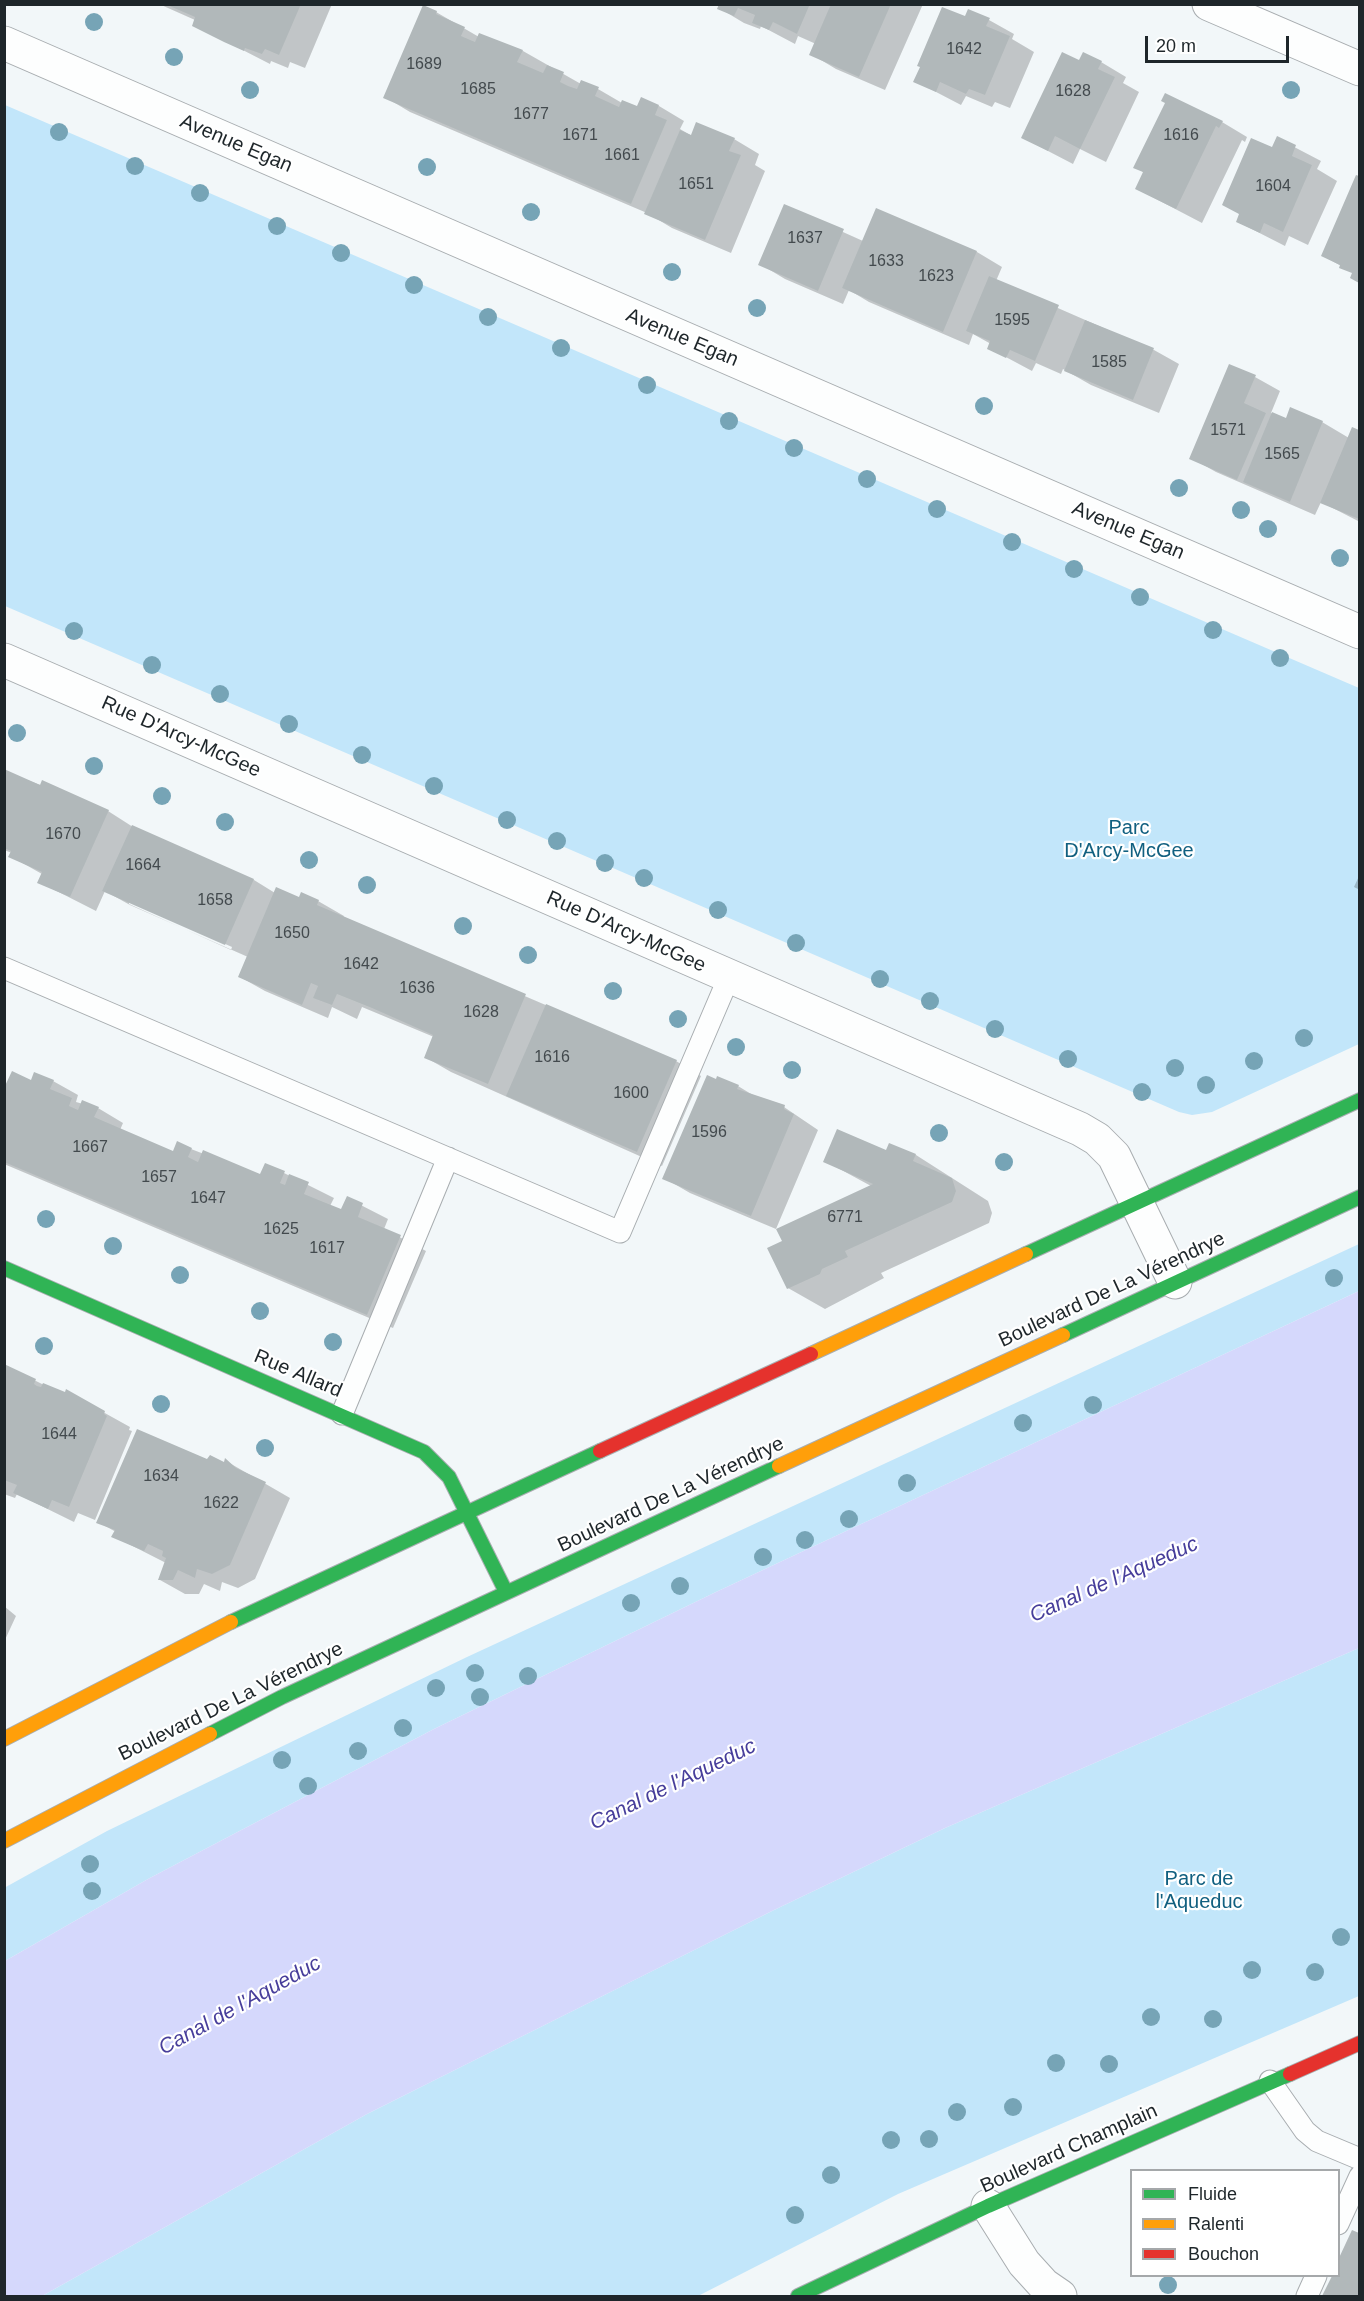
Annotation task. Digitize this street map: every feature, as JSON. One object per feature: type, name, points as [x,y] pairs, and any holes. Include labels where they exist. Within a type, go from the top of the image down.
[{"type":"main road","points":[[4,1739],[190,1642],[1359,1100]]},
{"type":"main road","name":"Boulevard De La Vérendrye","points":[[4,1840],[282,1697],[1359,1197]]},
{"type":"main road","name":"Rue Allard","points":[[4,1268],[414,1446],[435,1461],[449,1478],[506,1592]]},
{"type":"main road","name":"Boulevard Champlain","points":[[798,2296],[988,2206],[1359,2043]]},
{"type":"street","points":[[1209,4],[1359,69]]},
{"type":"street","name":"Avenue Egan","points":[[4,43],[1359,632]]},
{"type":"street","name":"Rue D'Arcy-McGee","points":[[4,660],[1080,1129],[1097,1139],[1114,1156],[1175,1282]]},
{"type":"street","points":[[988,2206],[1024,2263],[1044,2285],[1060,2296]]},
{"type":"lane","points":[[4,968],[620,1232],[729,976]]},
{"type":"lane","points":[[342,1414],[448,1158]]},
{"type":"lane","points":[[1270,2081],[1305,2131],[1317,2140],[1359,2159]]},
{"type":"lane","points":[[1340,2219],[1359,2176]]},
{"type":"lane","points":[[1307,2296],[1316,2277]]},
{"type":"green space","name":"Parc D'Arcy-McGee","points":[[5,105],[1359,688],[1359,1044],[1212,1112],[1192,1115],[1179,1112],[5,606]]},
{"type":"green space","points":[[1359,1244],[1359,1291],[716,1592],[434,1729],[148,1879],[5,1961],[4,1888],[107,1831],[467,1657]]},
{"type":"green space","name":"Parc de l'Aqueduc","points":[[1359,1648],[1359,1996],[898,2194],[698,2296],[42,2296],[367,2114],[774,1910],[945,1828]]},
{"type":"water","name":"Canal de l'Aqueduc","points":[[1359,1291],[1359,1648],[945,1828],[774,1910],[367,2114],[42,2296],[5,2296],[5,1961],[148,1879],[434,1729],[716,1592]]},
{"type":"building","points":[[165,4],[301,4],[279,55],[265,49],[262,54],[245,48],[244,51],[192,26],[195,17]]},
{"type":"building","points":[[719,4],[810,4],[797,34],[773,22],[769,30],[752,23],[755,15],[738,8],[734,16],[717,9]]},
{"type":"building","points":[[831,4],[891,4],[859,77],[809,55]]},
{"type":"building","points":[[423,5],[437,11],[436,14],[465,27],[461,36],[475,42],[479,33],[523,50],[517,62],[543,73],[547,65],[564,72],[560,82],[568,86],[577,89],[581,80],[599,87],[595,96],[619,107],[622,100],[637,106],[641,97],[659,105],[655,115],[667,120],[631,204],[383,98]]},
{"type":"building","points":[[942,7],[965,16],[968,9],[990,18],[986,26],[1010,36],[985,95],[969,89],[966,94],[940,82],[936,92],[913,82],[920,67],[917,66]]},
{"type":"building","points":[[1062,52],[1079,60],[1083,52],[1102,61],[1098,69],[1115,77],[1080,149],[1055,136],[1048,151],[1021,138]]},
{"type":"building","points":[[1165,93],[1223,121],[1219,128],[1216,126],[1176,209],[1135,189],[1143,172],[1133,168],[1165,103],[1161,101]]},
{"type":"building","points":[[696,122],[735,138],[729,151],[741,155],[705,240],[644,214],[680,130],[691,135]]},
{"type":"building","points":[[1277,136],[1296,145],[1292,156],[1312,165],[1283,232],[1264,223],[1260,233],[1236,222],[1239,214],[1222,205],[1251,138],[1272,147]]},
{"type":"building","points":[[1356,175],[1359,176],[1359,283],[1350,278],[1352,273],[1339,268],[1340,265],[1321,256]]},
{"type":"building","points":[[784,204],[844,229],[818,291],[758,265]]},
{"type":"building","points":[[876,208],[977,251],[943,332],[842,288]]},
{"type":"building","points":[[989,276],[1059,305],[1035,361],[1010,350],[1006,358],[987,349],[990,341],[966,331]]},
{"type":"building","points":[[1085,320],[1154,348],[1133,400],[1064,371]]},
{"type":"building","points":[[1229,364],[1256,375],[1244,403],[1266,413],[1237,480],[1189,459]]},
{"type":"building","points":[[1290,407],[1323,421],[1290,502],[1243,482],[1272,412],[1286,418]]},
{"type":"building","points":[[1352,427],[1359,430],[1359,519],[1320,503]]},
{"type":"building","points":[[4,769],[40,785],[42,780],[109,810],[70,897],[37,883],[42,872],[8,857],[11,851],[4,848]]},
{"type":"building","points":[[132,825],[254,879],[225,945],[102,891]]},
{"type":"building","points":[[276,887],[299,897],[301,892],[319,900],[317,905],[526,994],[488,1084],[424,1058],[433,1035],[372,1008],[337,994],[332,1005],[313,998],[318,986],[311,983],[302,1005],[238,977]]},
{"type":"building","points":[[546,1004],[677,1060],[637,1152],[506,1096]]},
{"type":"building","points":[[12,1071],[31,1080],[34,1072],[54,1080],[50,1089],[72,1098],[69,1106],[78,1110],[82,1100],[99,1107],[94,1117],[173,1151],[177,1141],[192,1148],[188,1157],[198,1162],[203,1150],[260,1174],[265,1163],[285,1171],[280,1183],[285,1185],[289,1174],[309,1182],[304,1194],[321,1201],[341,1209],[347,1196],[363,1203],[358,1217],[401,1235],[367,1315],[4,1162],[4,1088]]},
{"type":"building","points":[[707,1075],[716,1079],[717,1076],[739,1085],[737,1089],[785,1105],[784,1109],[794,1114],[751,1216],[662,1179]]},
{"type":"building","points":[[837,1129],[886,1150],[889,1143],[916,1154],[913,1161],[952,1178],[956,1191],[952,1202],[845,1251],[848,1257],[822,1269],[820,1274],[787,1289],[767,1248],[782,1241],[776,1229],[873,1184],[823,1162]]},
{"type":"building","points":[[4,1364],[36,1379],[34,1384],[37,1386],[41,1387],[43,1383],[65,1392],[66,1389],[105,1411],[104,1414],[107,1416],[69,1507],[52,1500],[48,1509],[13,1493],[17,1485],[4,1480]]},
{"type":"building","points":[[137,1429],[207,1459],[210,1455],[224,1462],[225,1458],[236,1468],[266,1482],[230,1565],[212,1574],[197,1569],[195,1578],[178,1570],[173,1580],[158,1580],[166,1558],[162,1556],[163,1551],[148,1544],[144,1551],[111,1537],[115,1530],[96,1523]]},
{"type":"building","points":[[1352,2230],[1359,2233],[1359,2296],[1322,2296],[1332,2277],[1340,2277],[1340,2256]]},
{"type":"traffic: fast","points":[[1026,1254],[1360,1100]]},
{"type":"traffic: fast","points":[[1063,1335],[1360,1197]]},
{"type":"traffic: fast","points":[[4,1268],[424,1452],[449,1477],[506,1592]]},
{"type":"traffic: fast","points":[[231,1622],[600,1451]]},
{"type":"traffic: fast","points":[[210,1734],[282,1697],[779,1466]]},
{"type":"traffic: fast","points":[[798,2296],[988,2206],[1290,2074]]},
{"type":"traffic: slow","points":[[811,1354],[1026,1254]]},
{"type":"traffic: slow","points":[[779,1466],[1063,1335]]},
{"type":"traffic: slow","points":[[4,1739],[231,1622]]},
{"type":"traffic: slow","points":[[4,1841],[210,1734]]},
{"type":"traffic: jam","points":[[600,1451],[811,1354]]},
{"type":"traffic: jam","points":[[1290,2074],[1360,2043]]}]
